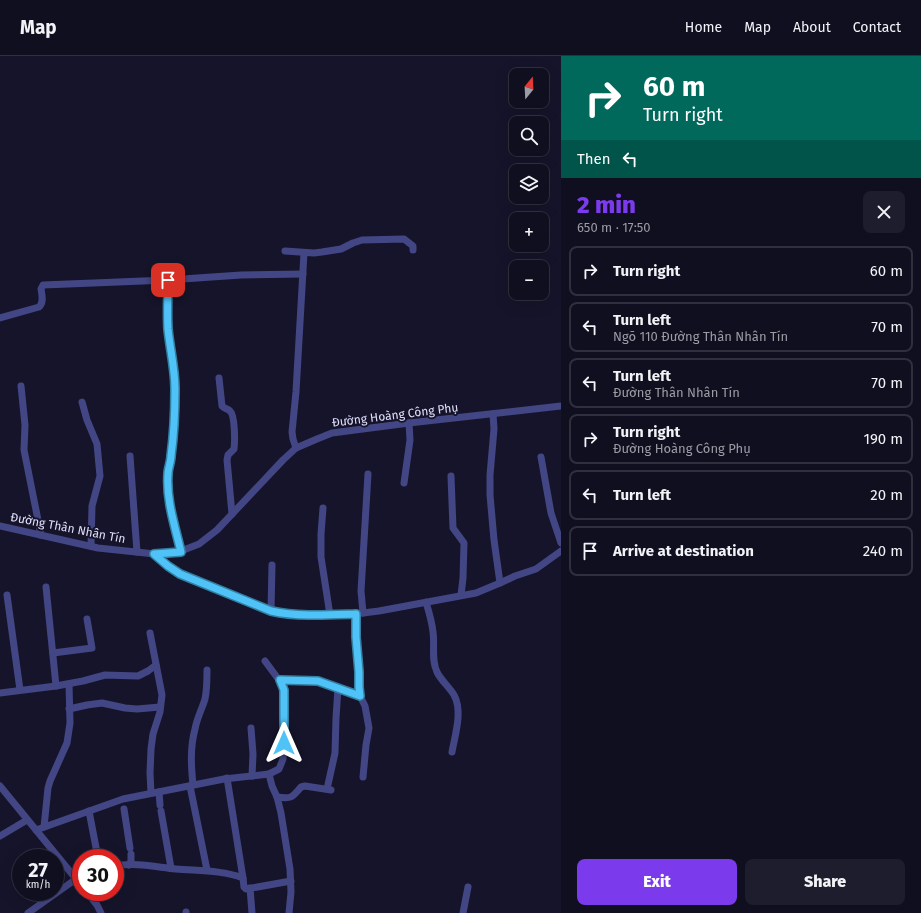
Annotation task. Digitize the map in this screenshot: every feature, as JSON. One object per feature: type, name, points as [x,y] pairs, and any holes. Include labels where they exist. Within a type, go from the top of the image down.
[{"type":"street","points":[[285,251],[314,253],[341,249],[353,242],[362,240],[404,239],[413,246],[413,250]]},
{"type":"street","points":[[296,448],[292,432],[296,392],[304,253]]},
{"type":"street","points":[[0,318],[39,307],[42,302],[41,289],[43,285],[168,280],[241,275],[303,274]]},
{"type":"street","points":[[168,280],[168,328],[174,367],[175,387],[175,414],[168,484],[169,499],[181,552]]},
{"type":"street","points":[[218,378],[222,406],[232,412],[234,421],[234,449],[228,455],[227,460],[232,514]]},
{"type":"street","points":[[21,386],[25,425],[24,450],[41,535]]},
{"type":"street","points":[[82,402],[87,420],[97,444],[100,476],[92,510],[91,546]]},
{"type":"street","name":"Đường Hoàng Công Phụ","points":[[154,554],[181,552],[199,544],[217,530],[296,448],[332,433],[561,406]]},
{"type":"street","points":[[493,414],[494,429],[490,475],[490,495],[500,583]]},
{"type":"street","points":[[404,483],[410,440],[409,423]]},
{"type":"street","points":[[130,456],[137,552]]},
{"type":"street","points":[[541,457],[551,513],[561,543]]},
{"type":"street","points":[[363,777],[369,728],[365,706],[360,696],[356,637],[362,591],[368,474]]},
{"type":"street","points":[[451,476],[454,528],[464,543],[462,595]]},
{"type":"street","points":[[323,508],[321,557],[330,615]]},
{"type":"street","name":"Đường Thân Nhân Tín","points":[[0,526],[91,546],[154,554]]},
{"type":"street","points":[[154,554],[180,574],[271,611],[285,614],[330,615],[360,614],[476,593],[515,576],[536,569],[561,551]]},
{"type":"street","points":[[271,611],[272,565]]},
{"type":"street","points":[[46,587],[56,686]]},
{"type":"street","points":[[7,595],[20,690]]},
{"type":"street","points":[[426,602],[433,632],[434,658],[437,673],[456,698],[459,708],[452,752]]},
{"type":"street","points":[[53,653],[92,648],[87,619]]},
{"type":"street","points":[[150,633],[162,694],[160,712],[153,734],[150,773],[160,808],[171,868]]},
{"type":"street","points":[[36,830],[123,799],[227,778],[269,774],[278,768],[283,759],[284,690],[280,680],[265,661]]},
{"type":"street","points":[[0,693],[68,684],[105,675],[138,676],[156,665]]},
{"type":"street","points":[[207,670],[205,699],[195,727],[191,761],[192,785],[207,870]]},
{"type":"street","points":[[280,680],[318,681],[360,696]]},
{"type":"street","points":[[44,827],[48,788],[67,743],[70,723],[68,684]]},
{"type":"street","points":[[277,797],[293,797],[301,787],[304,786],[329,789],[335,753],[338,688]]},
{"type":"street","points":[[69,710],[102,703],[137,709],[160,707]]},
{"type":"street","points":[[251,728],[253,754],[252,776]]},
{"type":"street","points":[[269,774],[281,813],[290,869],[291,880],[287,913]]},
{"type":"street","points":[[227,778],[244,888],[291,880]]},
{"type":"street","points":[[0,786],[72,873]]},
{"type":"street","points":[[124,809],[131,851],[131,861],[129,865]]},
{"type":"street","points":[[89,811],[96,849]]},
{"type":"street","points":[[0,836],[28,820]]},
{"type":"street","points":[[124,865],[207,870],[233,874],[243,878]]},
{"type":"street","points":[[463,913],[468,887]]},
{"type":"street","points":[[28,913],[72,888]]},
{"type":"street","points":[[250,888],[252,913]]},
{"type":"street","points":[[94,901],[101,913]]},
{"type":"route","points":[[168,280],[168,328],[174,367],[175,414],[168,484],[169,499],[181,552],[154,554],[180,574],[271,611],[285,614],[356,614],[360,696],[318,681],[280,680],[284,690],[284,743]]}]
